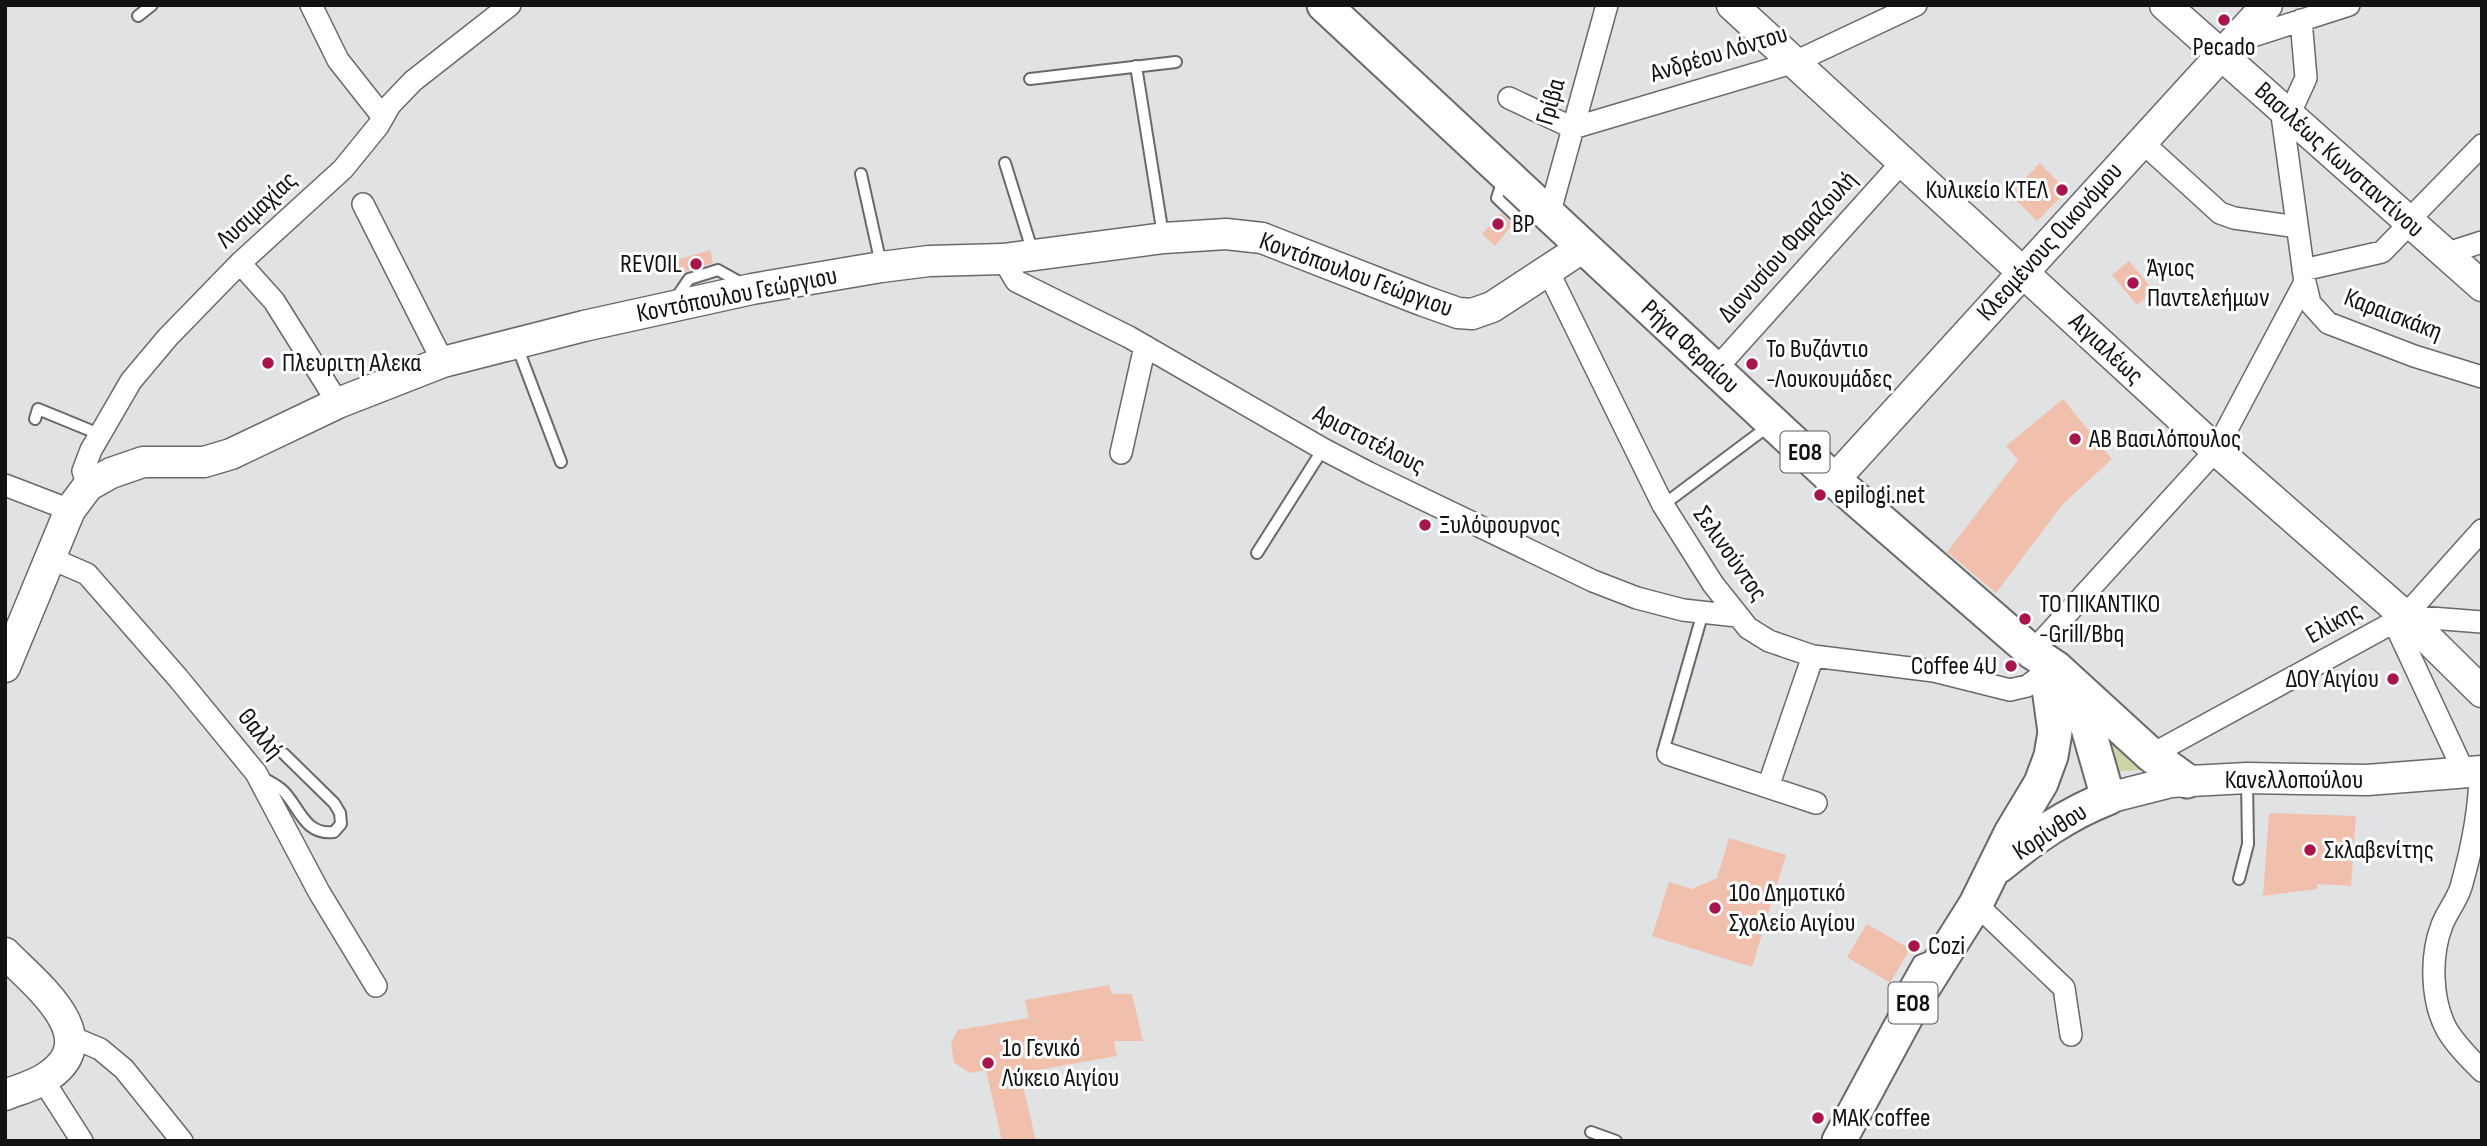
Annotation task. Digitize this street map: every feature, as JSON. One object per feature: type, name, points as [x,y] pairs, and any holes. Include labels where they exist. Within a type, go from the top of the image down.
[{"type":"main road","name":"Αιγιαλέως","points":[[1732,5],[2482,692]]},
{"type":"main road","name":"Βασιλέως Κωνσταντίνου","points":[[2165,5],[2227,49],[2285,111],[2482,286]]},
{"type":"main road","name":"Κλεομένους Οικονόμου","points":[[1834,480],[2267,5]]},
{"type":"main road","name":"Ρήγα Φεραίου","points":[[1334,8],[1505,174],[1834,480],[2047,671],[2179,781]]},
{"type":"main road","name":"Κοντόπουλου Γεώργιου","points":[[5,667],[70,510],[88,486],[111,473],[143,462],[204,462],[231,454],[338,403],[443,362],[752,289],[881,267],[929,261],[1034,256],[1164,238],[1226,233],[1262,238],[1424,301],[1458,313],[1472,314],[1492,307],[1583,247]]},
{"type":"main road","name":"ΕΟ8","points":[[2011,833],[2053,801],[2097,792],[2084,714],[2047,671]]},
{"type":"main road","name":"ΕΟ8","points":[[2011,833],[2041,783],[2051,756],[2055,732],[2047,671]]},
{"type":"main road","name":"Κανελλοπούλου","points":[[2097,792],[2133,778],[2179,781],[2247,778],[2367,780],[2475,771]]},
{"type":"main road","name":"Κορίνθου","points":[[1994,870],[2097,792]]},
{"type":"main road","name":"Κορίνθου","points":[[1839,1141],[1913,1004],[1976,904],[2011,833]]},
{"type":"main road","points":[[5,953],[60,1009],[67,1023],[69,1036],[68,1051],[62,1063],[43,1080],[5,1095]]},
{"type":"street","points":[[311,5],[338,60],[383,117]]},
{"type":"street","name":"Λυσιμαχίας","points":[[88,486],[83,471],[99,434],[131,381],[168,337],[240,263],[343,169],[390,105],[413,81],[510,5]]},
{"type":"street","name":"Γρίβα","points":[[1545,211],[1573,128],[1607,5]]},
{"type":"street","name":"Ανδρέου Λόντου","points":[[1573,128],[1795,62],[1916,5]]},
{"type":"street","points":[[2227,49],[2301,20],[2349,5]]},
{"type":"street","points":[[2285,111],[2306,78],[2301,20]]},
{"type":"street","points":[[1509,98],[1573,128]]},
{"type":"street","name":"Καραισκάκη","points":[[2285,111],[2297,227],[2310,303],[2328,323],[2414,356],[2482,377]]},
{"type":"street","points":[[2142,142],[2220,213],[2234,218],[2297,227]]},
{"type":"street","points":[[2047,671],[2216,450],[2304,276],[2382,252],[2482,145]]},
{"type":"street","name":"Διονυσίου Φαραζουλή","points":[[1715,370],[1903,161]]},
{"type":"street","points":[[363,204],[443,362]]},
{"type":"street","points":[[2445,254],[2482,242]]},
{"type":"street","name":"Αριστοτέλους","points":[[1003,259],[1016,281],[1145,346],[1323,449],[1593,581],[1637,598],[1737,616]]},
{"type":"street","points":[[240,263],[274,301],[338,403]]},
{"type":"street","name":"Σελινούντος","points":[[1548,271],[1663,505],[1702,567],[1748,628],[1769,641],[1813,656],[1934,671],[2010,690],[2027,685],[2047,671]]},
{"type":"street","points":[[1121,453],[1145,346]]},
{"type":"street","points":[[5,485],[70,510]]},
{"type":"street","name":"Ελίκης","points":[[2151,755],[2400,619],[2482,530]]},
{"type":"street","name":"Θαλλή","points":[[50,558],[87,575],[257,773],[319,892],[376,986]]},
{"type":"street","points":[[2482,622],[2400,619],[2475,771],[2480,805],[2474,870],[2442,926],[2434,964],[2439,1009],[2447,1029],[2461,1049],[2482,1070]]},
{"type":"street","points":[[1769,787],[1813,656]]},
{"type":"street","points":[[1668,754],[1816,803]]},
{"type":"street","points":[[1976,904],[2064,988],[2071,1035]]},
{"type":"street","points":[[69,1036],[100,1049],[124,1069],[182,1141]]},
{"type":"street","points":[[43,1080],[82,1141]]},
{"type":"lane","points":[[138,16],[152,5]]},
{"type":"lane","points":[[1030,79],[1176,62]]},
{"type":"lane","points":[[1136,66],[1164,238]]},
{"type":"lane","points":[[1005,163],[1034,256]]},
{"type":"lane","points":[[861,174],[881,267]]},
{"type":"lane","points":[[516,344],[561,462]]},
{"type":"lane","points":[[35,419],[38,409],[99,434]]},
{"type":"lane","points":[[1663,505],[1772,422]]},
{"type":"lane","points":[[1257,553],[1323,449]]},
{"type":"lane","points":[[1668,754],[1662,752],[1703,612]]},
{"type":"lane","points":[[257,773],[282,790],[307,823],[323,833],[334,832],[341,824],[340,813],[334,803],[285,754]]},
{"type":"lane","points":[[2239,879],[2248,844],[2247,778]]},
{"type":"lane","points":[[1591,1132],[1616,1141]]},
{"type":"green space","points":[[2094,716],[2153,769],[2111,772]]},
{"type":"building","points":[[2040,163],[2067,191],[2037,221],[2010,194]]},
{"type":"building","points":[[1501,213],[1513,224],[1495,246],[1482,234]]},
{"type":"building","points":[[710,250],[713,263],[682,275],[677,260]]},
{"type":"building","name":"Άγιος Παντελεήμων","points":[[2129,261],[2154,291],[2137,305],[2112,275]]},
{"type":"building","points":[[2063,399],[2112,459],[2062,505],[1996,593],[1947,552],[2018,460],[2006,446]]},
{"type":"building","name":"Σκλαβενίτης","points":[[2269,813],[2356,816],[2351,886],[2317,884],[2317,889],[2263,896]]},
{"type":"building","name":"10o Δημοτικό Σχολείο Αιγίου","points":[[1729,838],[1786,855],[1752,967],[1652,936],[1669,882],[1692,889],[1717,878]]},
{"type":"building","points":[[1867,924],[1910,949],[1890,983],[1847,957]]},
{"type":"building","name":"1o Γενικό Λύκειο Αιγίου","points":[[1109,985],[1112,994],[1132,994],[1143,1041],[1114,1041],[1117,1056],[1020,1073],[1036,1141],[1002,1141],[986,1070],[970,1073],[954,1063],[951,1042],[958,1030],[1029,1018],[1025,1000]]},
{"type":"place","name":"Pecado","points":[[2224,20]]},
{"type":"place","name":"Κυλικείο ΚΤΕΛ","points":[[2062,190]]},
{"type":"place","name":"BP","points":[[1498,224]]},
{"type":"place","name":"REVOIL","points":[[696,264]]},
{"type":"place","name":"Άγιος Παντελεήμων","points":[[2133,283]]},
{"type":"place","name":"Πλευριτη Αλεκα","points":[[268,363]]},
{"type":"place","name":"Το Βυζάντιο -Λουκουμάδες","points":[[1752,364]]},
{"type":"place","name":"ΑΒ Βασιλόπουλος","points":[[2075,439]]},
{"type":"place","name":"epilogi.net","points":[[1820,495]]},
{"type":"place","name":"Ξυλόφουρνος","points":[[1425,525]]},
{"type":"place","name":"ΤΟ ΠΙΚΑΝΤΙΚΟ -Grill/Bbq","points":[[2025,619]]},
{"type":"place","name":"Coffee 4U","points":[[2011,666]]},
{"type":"place","name":"ΔΟΥ Αιγίου","points":[[2393,679]]},
{"type":"place","name":"Σκλαβενίτης","points":[[2310,850]]},
{"type":"place","name":"10o Δημοτικό Σχολείο Αιγίου","points":[[1715,908]]},
{"type":"place","name":"Cozi","points":[[1914,946]]},
{"type":"place","name":"1o Γενικό Λύκειο Αιγίου","points":[[988,1063]]},
{"type":"place","name":"ΜΑΚ coffee","points":[[1818,1118]]}]
